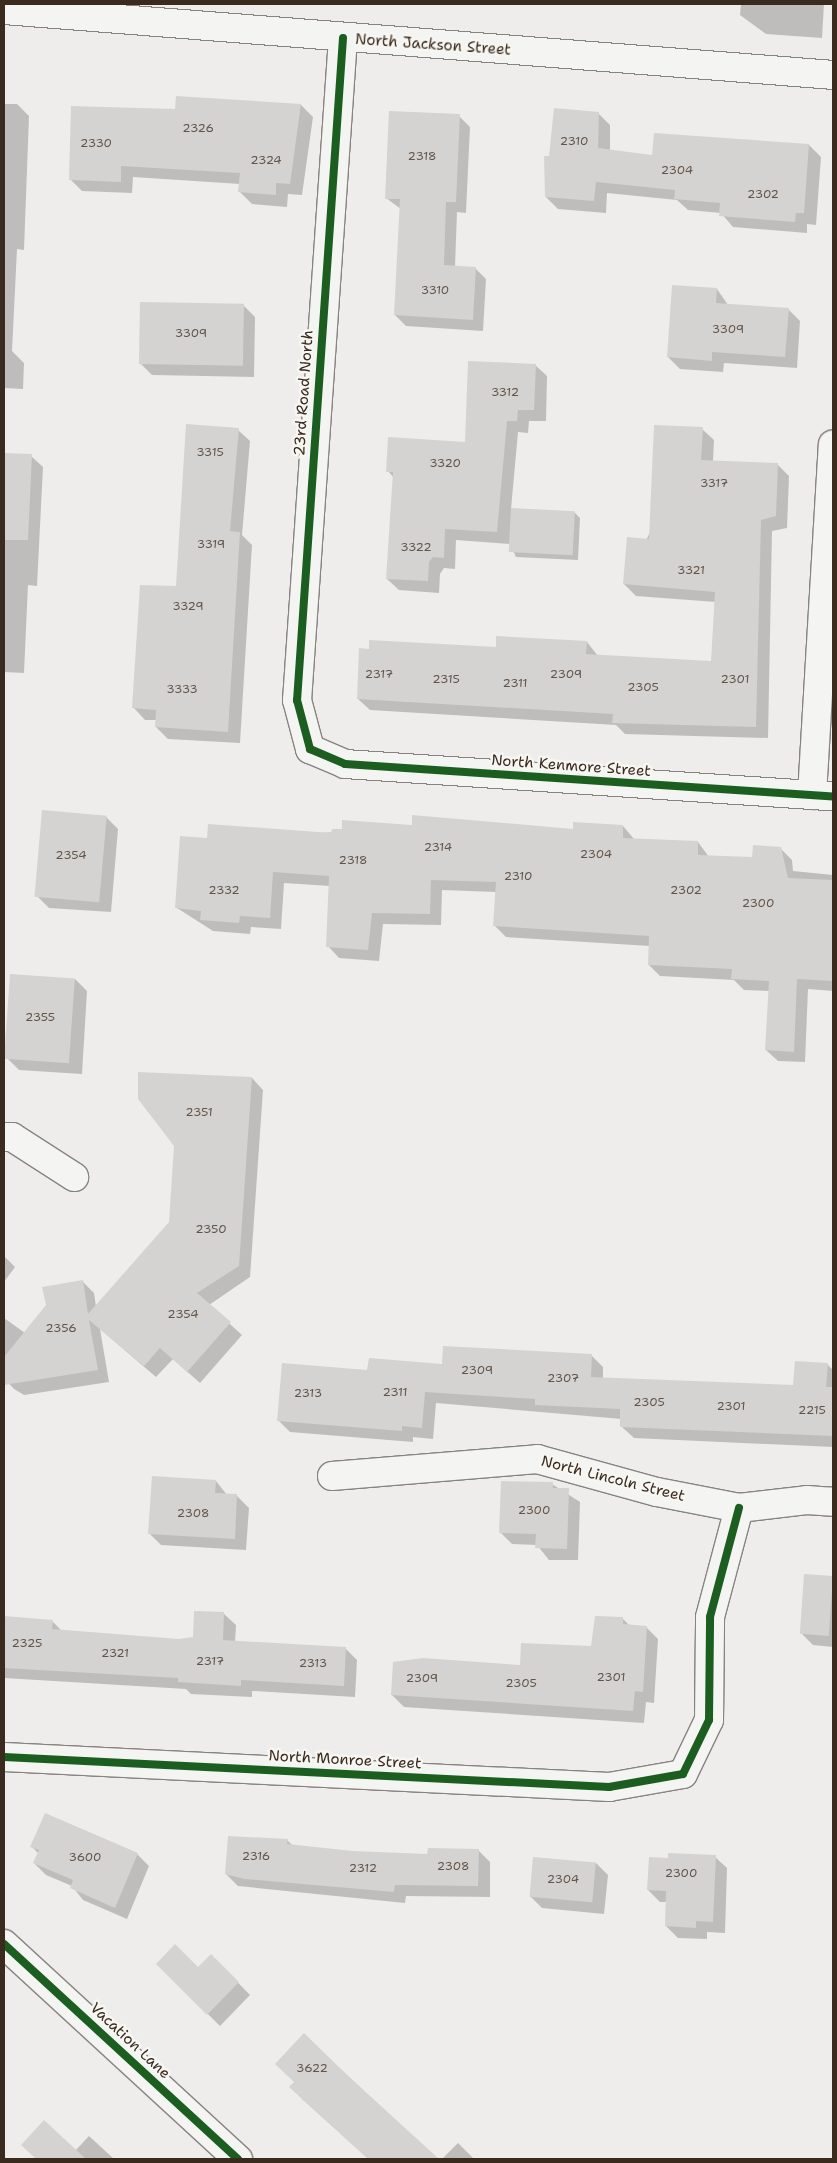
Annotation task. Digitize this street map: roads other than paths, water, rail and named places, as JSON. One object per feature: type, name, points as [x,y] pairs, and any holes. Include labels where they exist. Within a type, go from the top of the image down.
[{"type":"street","name":"North Jackson Street","points":[[4,10],[833,75]]},
{"type":"street","name":"23rd Road North","points":[[310,749],[296,700],[343,38]]},
{"type":"street","points":[[823,795],[833,445]]},
{"type":"street","name":"North Kenmore Street","points":[[310,749],[344,764],[823,795]]},
{"type":"street","points":[[4,1137],[12,1137],[74,1177]]},
{"type":"street","name":"North Lincoln Street","points":[[332,1476],[537,1459],[657,1492],[739,1508],[807,1500],[833,1502]]},
{"type":"street","name":"North Monroe Street","points":[[4,1757],[609,1787],[683,1774],[708,1720],[710,1617],[739,1508]]},
{"type":"street","name":"Vacation Lane","points":[[4,1944],[238,2159]]}]
